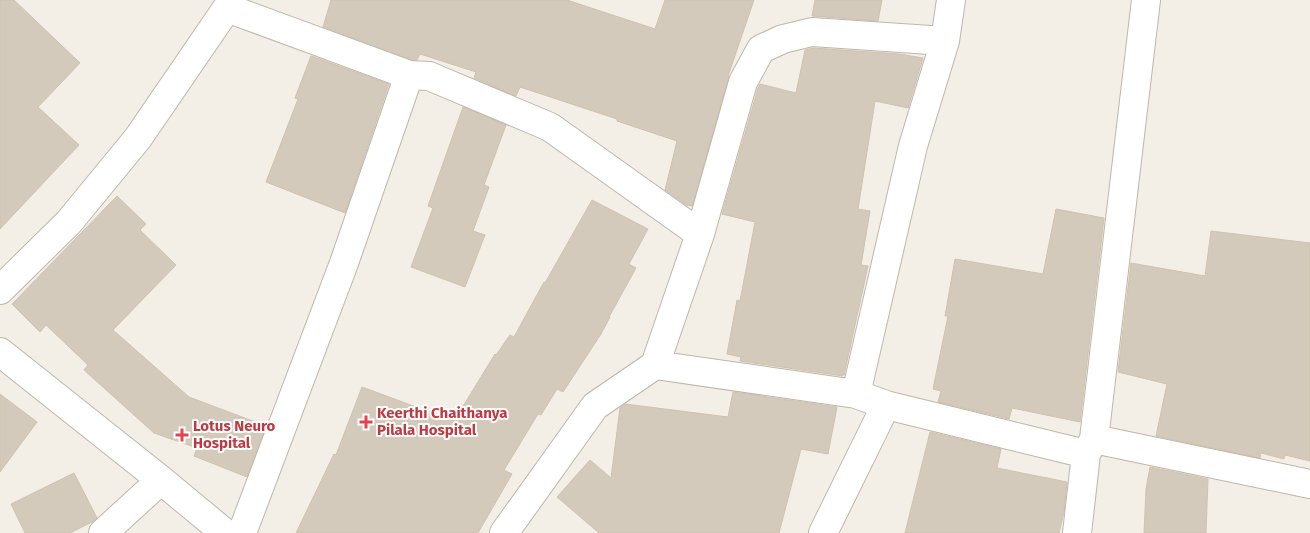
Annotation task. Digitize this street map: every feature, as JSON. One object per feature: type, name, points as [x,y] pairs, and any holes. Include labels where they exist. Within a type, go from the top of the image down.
[{"type":"street","points":[[856,394],[913,146],[945,41],[951,0]]},
{"type":"street","points":[[1077,533],[1090,446],[1146,0]]},
{"type":"street","points":[[0,290],[70,222],[138,138],[227,4],[409,75],[429,76],[550,127],[700,234]]},
{"type":"street","points":[[504,533],[595,406],[655,364],[700,234],[743,82],[761,49],[782,39],[812,32],[945,41]]},
{"type":"street","points":[[242,533],[344,263],[409,75]]},
{"type":"street","points":[[0,352],[225,533]]},
{"type":"street","points":[[655,364],[856,394],[886,406],[1090,446],[1310,484]]},
{"type":"street","points":[[823,533],[886,406]]},
{"type":"street","points":[[103,533],[161,480]]},
{"type":"building","points":[[0,0],[14,0],[80,63],[38,107],[79,145],[0,229]]},
{"type":"building","points":[[331,0],[567,0],[655,29],[665,0],[754,0],[728,76],[692,206],[686,205],[665,190],[677,141],[520,87],[516,96],[474,78],[476,72],[420,54],[417,60],[412,60],[323,27]]},
{"type":"building","points":[[815,0],[882,0],[878,21],[812,16]]},
{"type":"building","points":[[813,48],[899,54],[923,58],[908,108],[875,101],[858,209],[870,211],[861,265],[868,266],[843,376],[740,361],[741,357],[727,354],[737,300],[740,301],[755,222],[722,214],[760,84],[796,93],[805,50]]},
{"type":"building","points":[[311,56],[389,84],[345,213],[266,182],[298,99],[295,98]]},
{"type":"building","points":[[463,107],[506,125],[484,185],[489,187],[473,231],[485,235],[465,287],[411,267],[433,208],[428,206]]},
{"type":"building","points":[[117,196],[146,224],[140,230],[176,265],[113,330],[189,397],[266,426],[247,477],[194,456],[197,448],[154,433],[84,370],[88,365],[46,325],[40,332],[12,304]]},
{"type":"building","points":[[592,200],[648,229],[629,264],[636,268],[601,334],[563,392],[557,389],[541,415],[538,414],[504,470],[512,474],[478,533],[296,533],[334,454],[336,455],[362,387],[454,421],[495,354],[510,335],[514,337]]},
{"type":"building","points":[[1056,209],[1104,218],[1080,422],[1012,408],[1009,419],[938,402],[941,391],[933,389],[948,316],[945,316],[955,259],[1043,274]]},
{"type":"building","points":[[1211,231],[1310,243],[1310,461],[1285,455],[1284,459],[1261,453],[1260,458],[1156,436],[1167,384],[1118,372],[1131,263],[1205,276]]},
{"type":"building","points":[[733,392],[837,407],[828,454],[801,449],[779,533],[599,533],[557,497],[590,460],[611,478],[620,408],[625,404],[728,417]]},
{"type":"building","points":[[0,394],[37,422],[0,472]]},
{"type":"building","points":[[930,432],[1001,449],[997,468],[1067,482],[1064,512],[1059,533],[905,533]]},
{"type":"building","points":[[1150,467],[1208,479],[1206,533],[1144,533],[1146,489]]},
{"type":"building","points":[[74,473],[97,518],[70,533],[25,533],[11,504]]},
{"type":"place","name":"Keerthi Chaithanya Pilala Hospital","points":[[366,422]]},
{"type":"place","name":"Lotus Neuro Hospital","points":[[182,435]]}]
